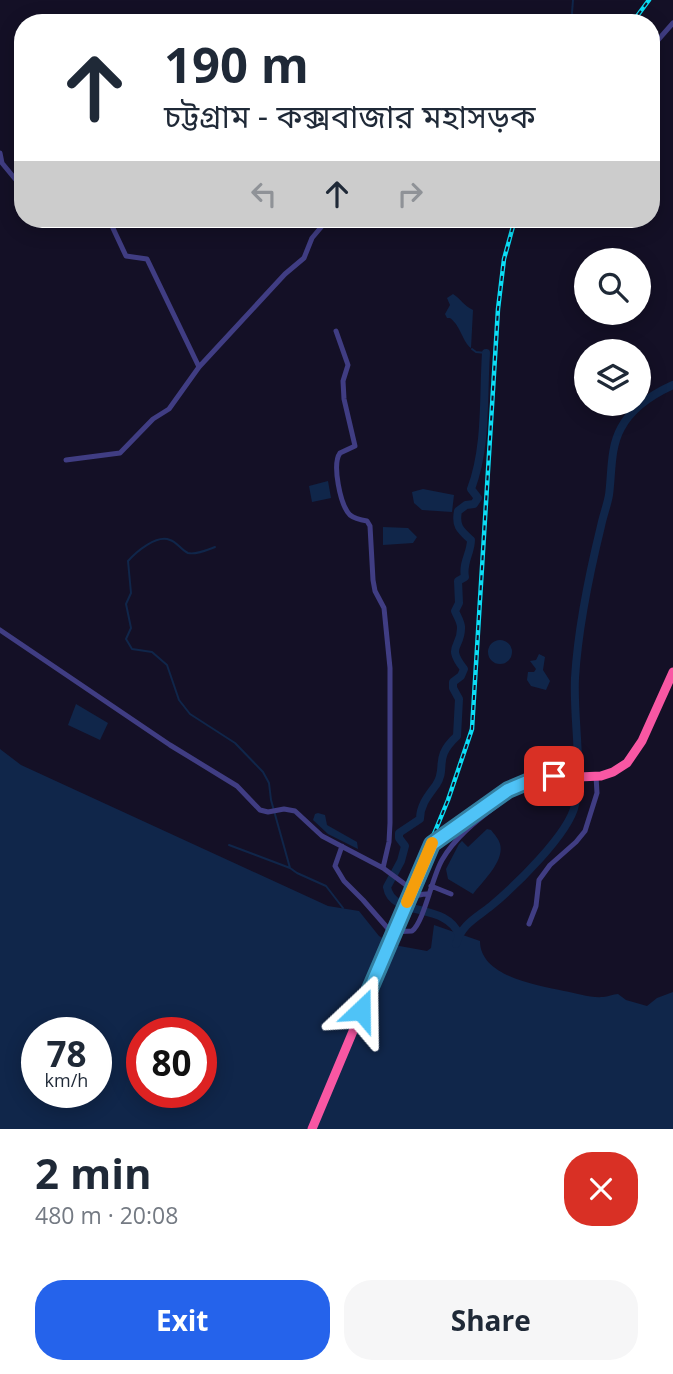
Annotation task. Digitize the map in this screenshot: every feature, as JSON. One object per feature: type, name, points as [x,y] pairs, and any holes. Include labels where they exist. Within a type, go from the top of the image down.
[{"type":"highway","points":[[312,1129],[432,844],[508,790],[534,779],[593,776],[617,770],[631,758],[642,741],[673,672]]},
{"type":"street","points":[[660,38],[673,23]]},
{"type":"street","points":[[0,153],[8,172],[14,178]]},
{"type":"street","points":[[113,228],[126,256],[147,258],[198,367]]},
{"type":"street","points":[[66,460],[120,453],[153,419],[169,409],[198,367],[285,274],[304,258],[312,237],[320,228]]},
{"type":"street","points":[[336,331],[348,365],[343,381],[355,446],[340,453],[336,466],[346,508],[354,517],[367,521],[370,526],[373,580],[375,591],[384,608],[390,667],[390,823],[386,870]]},
{"type":"street","points":[[0,630],[170,745],[230,782],[255,806],[268,812],[284,809],[295,811],[317,832],[386,870],[406,885],[407,894],[410,896],[428,894]]},
{"type":"street","points":[[529,924],[536,906],[539,880],[550,865],[581,838],[585,831],[597,793],[593,776]]},
{"type":"street","points":[[342,846],[335,864],[339,875],[391,932],[415,929],[442,860],[452,845],[474,823],[505,799],[508,790]]},
{"type":"street","points":[[431,886],[451,894]]},
{"type":"water","points":[[453,294],[473,310],[471,348],[457,325],[445,314],[450,305],[447,298]]},
{"type":"water","points":[[328,481],[331,498],[312,502],[309,486]]},
{"type":"water","points":[[423,489],[454,495],[452,512],[422,510],[414,503],[412,492]]},
{"type":"water","points":[[383,527],[408,528],[417,537],[413,543],[383,545]]},
{"type":"water","points":[[500,640],[508,644],[512,652],[508,660],[500,664],[492,660],[488,652],[492,644]]},
{"type":"water","points":[[539,654],[545,657],[543,670],[550,681],[546,690],[531,686],[527,680],[528,672],[534,672],[536,669],[530,661],[536,660]]},
{"type":"water","points":[[76,704],[108,723],[100,740],[68,725]]},
{"type":"water","points":[[0,749],[21,765],[328,906],[359,911],[379,936],[394,945],[427,951],[431,948],[434,925],[480,941],[489,963],[526,982],[593,997],[618,994],[626,1000],[647,1006],[657,998],[673,992],[673,1129],[0,1129]]},
{"type":"water","points":[[318,813],[325,815],[327,825],[357,842],[358,849],[328,834],[313,820]]},
{"type":"water","points":[[487,829],[498,838],[501,851],[492,871],[473,894],[448,879],[446,869],[462,841],[468,847]]},
{"type":"waterway","points":[[572,14],[573,0]]},
{"type":"waterway","points":[[472,349],[486,353]]},
{"type":"waterway","points":[[459,935],[453,925],[443,918],[399,903],[391,897],[387,887],[401,861],[405,846],[399,833],[420,819],[423,805],[439,779],[445,751],[457,736],[459,699],[453,682],[461,676],[464,669],[455,651],[461,634],[460,621],[455,611],[459,603],[458,581],[465,577],[471,540],[459,527],[457,516],[458,511],[466,505],[474,504],[478,498],[471,489],[482,439],[486,353]]},
{"type":"waterway","points":[[456,944],[466,926],[540,859],[571,817],[578,775],[575,678],[579,640],[588,582],[609,495],[615,444],[626,420],[637,408],[673,385]]},
{"type":"waterway","points":[[215,547],[191,553],[172,541],[159,539],[128,561],[131,593],[126,604],[131,628],[126,639],[132,649],[152,652],[167,665],[179,700],[190,714],[235,743],[263,772],[269,783],[271,800],[290,868],[326,886],[343,908]]},
{"type":"waterway","points":[[229,845],[290,868]]},
{"type":"railway","points":[[639,14],[649,0]]},
{"type":"railway","points":[[312,1129],[448,800],[472,729],[498,309],[504,259],[513,228]]},
{"type":"slow traffic","points":[[407,902],[432,843]]},
{"type":"route","points":[[361,1010],[432,844],[502,793],[534,779],[554,776]]}]
